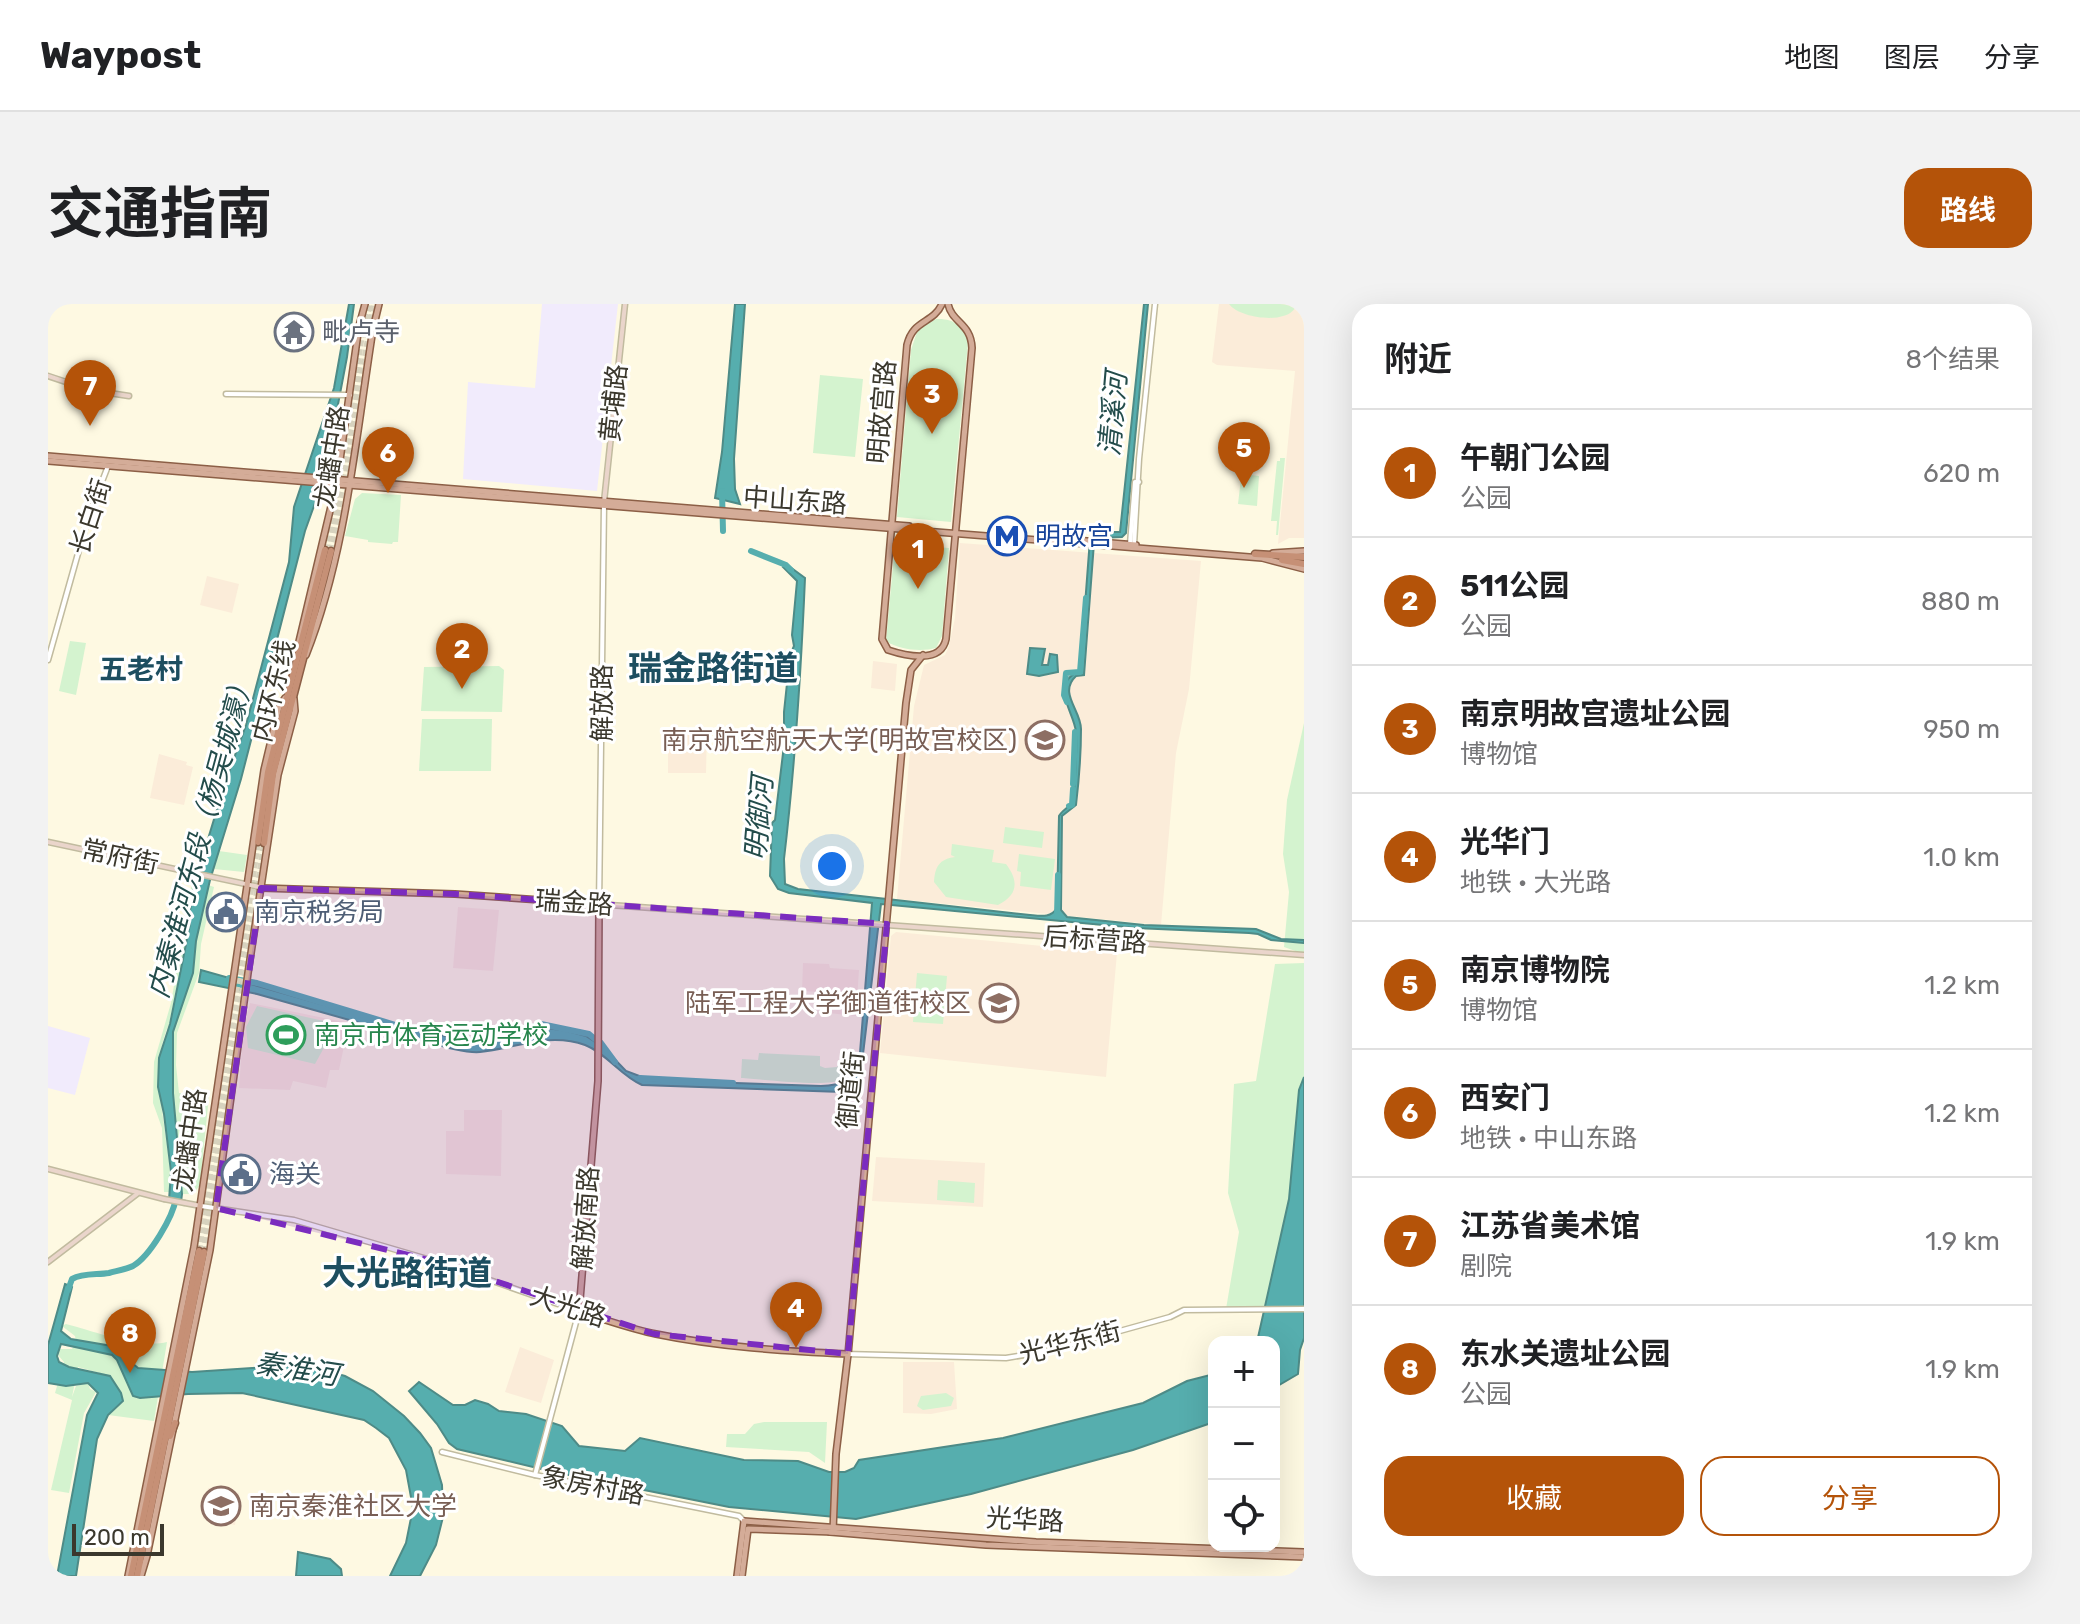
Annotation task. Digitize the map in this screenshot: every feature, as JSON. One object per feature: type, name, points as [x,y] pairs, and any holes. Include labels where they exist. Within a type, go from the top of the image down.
[{"type":"highway","name":"内环东线","points":[[261,843],[268,772],[300,671],[328,550],[295,663],[291,694]]},
{"type":"highway","points":[[1258,556],[1293,558],[1304,562]]},
{"type":"highway","points":[[1258,556],[1304,562]]},
{"type":"highway","points":[[130,1576],[148,1510],[202,1250]]},
{"type":"highway","points":[[172,1395],[178,1368]]},
{"type":"highway","points":[[159,1420],[161,1450]]},
{"type":"highway","points":[[161,1450],[175,1423]]},
{"type":"highway","points":[[139,1576],[148,1510]]},
{"type":"main road","name":"龙蟠中路","points":[[295,663],[304,612],[336,481],[365,304]]},
{"type":"main road","name":"龙蟠中路","points":[[300,671],[319,616],[342,523],[379,304]]},
{"type":"main road","name":"黄埔路","points":[[604,504],[625,304]]},
{"type":"main road","name":"明故宫路","points":[[905,655],[888,650],[882,642],[907,345],[917,326],[934,316],[945,304],[968,329],[972,348],[945,644],[935,655],[923,655]]},
{"type":"main road","points":[[934,316],[944,314],[957,318]]},
{"type":"main road","points":[[48,376],[90,390],[129,396]]},
{"type":"main road","points":[[345,433],[349,444],[356,434]]},
{"type":"main road","points":[[48,458],[108,466],[303,479]]},
{"type":"main road","points":[[48,458],[303,479]]},
{"type":"main road","name":"中山东路","points":[[303,479],[1258,556]]},
{"type":"main road","points":[[326,521],[334,518],[342,523]]},
{"type":"main road","points":[[1258,556],[1304,551]]},
{"type":"main road","points":[[1258,556],[1304,562]]},
{"type":"main road","points":[[905,655],[923,655],[911,670],[905,655]]},
{"type":"main road","name":"御道街","points":[[833,1529],[836,1454],[848,1354],[911,670]]},
{"type":"main road","name":"龙蟠中路","points":[[178,1368],[202,1250],[216,1208],[261,888],[264,770],[279,707],[291,694]]},
{"type":"main road","name":"龙蟠中路","points":[[202,1250],[201,1206],[247,886],[295,711],[291,694]]},
{"type":"main road","name":"常府街","points":[[48,842],[215,877]]},
{"type":"main road","name":"瑞金路","points":[[215,877],[261,888],[455,894],[887,924]]},
{"type":"main road","points":[[244,907],[250,905],[258,909]]},
{"type":"main road","name":"后标营路","points":[[887,924],[1304,955]]},
{"type":"main road","points":[[598,985],[598,1081]]},
{"type":"main road","points":[[208,1152],[214,1159],[222,1154]]},
{"type":"main road","points":[[48,1169],[137,1194],[201,1206]]},
{"type":"main road","points":[[48,1262],[137,1194]]},
{"type":"main road","points":[[793,1352],[848,1354]]},
{"type":"main road","points":[[130,1576],[159,1420],[172,1395]]},
{"type":"main road","points":[[139,1576],[175,1423],[172,1395]]},
{"type":"main road","points":[[739,1576],[744,1521]]},
{"type":"main road","name":"光华路","points":[[744,1521],[1036,1542],[1304,1555]]},
{"type":"main road","points":[[739,1576],[748,1529],[833,1529]]},
{"type":"street","points":[[1132,545],[1155,304]]},
{"type":"street","points":[[226,394],[350,395]]},
{"type":"street","name":"长白街","points":[[48,660],[88,518],[108,466]]},
{"type":"street","name":"解放路","points":[[599,904],[604,504]]},
{"type":"street","points":[[598,985],[599,904]]},
{"type":"street","name":"解放南路","points":[[535,1475],[579,1312],[598,1081],[598,1030]]},
{"type":"street","name":"大光路","points":[[201,1206],[294,1220],[441,1263],[579,1312],[654,1334],[793,1352]]},
{"type":"street","name":"光华东街","points":[[848,1354],[1006,1358],[1048,1351],[1170,1317],[1184,1310],[1304,1309]]},
{"type":"street","name":"象房村路","points":[[442,1452],[535,1475],[739,1516],[744,1521]]},
{"type":"highlighted area","points":[[261,888],[455,894],[887,924],[848,1354],[654,1334],[441,1263],[216,1208]]},
{"type":"shaded area","points":[[542,304],[618,304],[597,491],[463,479],[468,382],[535,388]]},
{"type":"shaded area","points":[[1219,304],[1304,304],[1304,538],[1289,538],[1278,544],[1295,371],[1217,365],[1212,362]]},
{"type":"shaded area","name":"南京航空航天大学(明故宫校区)","points":[[960,543],[1201,561],[1189,689],[1176,753],[1161,925],[897,899],[914,706],[924,665],[945,655],[949,646],[955,618]]},
{"type":"shaded area","points":[[207,576],[239,584],[232,613],[200,605]]},
{"type":"shaded area","points":[[873,661],[897,664],[895,691],[871,688]]},
{"type":"shaded area","points":[[668,729],[707,729],[706,773],[668,773]]},
{"type":"shaded area","points":[[159,754],[187,762],[186,765],[193,767],[184,805],[150,798]]},
{"type":"shaded area","points":[[458,907],[499,910],[493,971],[453,968]]},
{"type":"shaded area","name":"陆军工程大学御道街校区","points":[[896,932],[1117,953],[1106,1077],[880,1053],[891,936]]},
{"type":"shaded area","points":[[803,963],[859,970],[856,1016],[819,1012],[820,992],[802,991]]},
{"type":"shaded area","points":[[250,1003],[349,1023],[339,1070],[330,1070],[326,1088],[293,1081],[290,1090],[239,1088],[243,1033]]},
{"type":"shaded area","points":[[48,1026],[90,1038],[75,1095],[48,1088]]},
{"type":"shaded area","points":[[464,1110],[502,1110],[501,1176],[446,1174],[446,1131],[464,1131]]},
{"type":"shaded area","points":[[876,1157],[985,1163],[983,1207],[872,1201]]},
{"type":"shaded area","points":[[520,1347],[554,1360],[541,1403],[505,1392]]},
{"type":"shaded area","points":[[903,1362],[954,1362],[957,1409],[931,1414],[903,1413]]},
{"type":"shaded area","name":"南京秦淮社区大学","points":[[208,1488],[239,1493],[235,1525],[203,1519]]},
{"type":"green space","points":[[1229,304],[1298,304],[1288,314],[1270,318],[1246,314]]},
{"type":"green space","points":[[936,319],[957,324],[968,343],[951,522],[897,517],[911,350],[918,329]]},
{"type":"green space","points":[[820,375],[863,379],[855,457],[813,453]]},
{"type":"green space","points":[[1285,458],[1276,535],[1277,521],[1271,521],[1277,461]]},
{"type":"green space","points":[[1250,475],[1259,476],[1257,506],[1238,504],[1241,478],[1249,478]]},
{"type":"green space","points":[[362,493],[401,495],[398,542],[368,542],[345,536],[355,499]]},
{"type":"green space","points":[[895,544],[949,548],[942,636],[936,648],[911,649],[886,641]]},
{"type":"green space","points":[[70,641],[86,643],[76,695],[59,691]]},
{"type":"green space","points":[[499,666],[504,670],[502,712],[421,711],[424,667]]},
{"type":"green space","points":[[422,719],[492,719],[491,771],[419,771]]},
{"type":"green space","points":[[1304,723],[1304,954],[1284,947],[1289,892],[1283,854],[1287,800]]},
{"type":"green space","points":[[1005,827],[1044,832],[1042,848],[1003,843]]},
{"type":"green space","points":[[952,844],[994,850],[992,862],[1006,864],[1013,876],[1014,887],[1010,897],[998,905],[946,897],[934,882],[937,868],[942,862],[955,857],[951,855]]},
{"type":"green space","points":[[219,851],[247,855],[244,872],[214,869]]},
{"type":"green space","points":[[1019,854],[1055,859],[1051,890],[1020,886],[1021,872],[1017,871]]},
{"type":"green space","points":[[192,882],[195,882],[190,924],[159,1065],[170,1171],[170,1192],[164,1192],[162,1128],[153,1103],[154,1062],[171,1003]]},
{"type":"green space","points":[[208,885],[214,887],[201,944],[199,973],[177,1033],[176,1065],[179,1093],[209,1096],[200,1185],[193,1194],[182,1194],[173,1093],[173,1032],[193,973],[196,941]]},
{"type":"green space","points":[[1304,963],[1304,1309],[1226,1309],[1239,1232],[1228,1193],[1234,1084],[1256,1081],[1275,964]]},
{"type":"green space","points":[[917,973],[947,976],[943,1024],[913,1022]]},
{"type":"green space","name":"南京市体育运动学校","points":[[257,1006],[324,1021],[326,1044],[315,1064],[248,1048],[246,1027]]},
{"type":"green space","points":[[759,1053],[820,1056],[820,1066],[825,1068],[837,1067],[843,1057],[854,1057],[854,1064],[844,1079],[836,1082],[741,1078],[742,1059],[758,1060]]},
{"type":"green space","points":[[938,1180],[975,1183],[974,1203],[937,1200]]},
{"type":"green space","points":[[66,1324],[130,1341],[167,1342],[154,1421],[108,1415],[123,1402],[110,1376],[78,1367],[72,1397],[76,1386],[88,1383],[90,1389],[96,1392],[84,1413],[69,1493],[51,1490],[72,1400],[55,1393],[64,1362],[58,1355],[59,1349],[72,1349],[76,1342],[75,1336],[62,1326]]},
{"type":"green space","points":[[946,1393],[954,1398],[951,1406],[923,1410],[917,1406],[921,1396]]},
{"type":"green space","points":[[827,1422],[825,1463],[809,1452],[726,1447],[727,1434],[745,1434],[754,1424]]},
{"type":"water","points":[[349,304],[354,304],[347,357],[324,478],[305,531],[241,779],[210,880],[196,941],[193,973],[173,1032],[173,1093],[182,1194],[181,1202],[169,1200],[171,1172],[158,1087],[159,1058],[170,1024],[195,882],[246,725],[289,562],[294,507],[334,388]]},
{"type":"water","points":[[735,304],[745,304],[734,459],[735,489],[740,504],[715,498]]},
{"type":"water","points":[[1144,304],[1148,304],[1126,533],[1122,537],[1099,538],[1094,543],[1084,675],[1076,676],[1069,689],[1080,722],[1081,748],[1076,805],[1062,816],[1061,910],[1067,917],[1144,925],[1256,929],[1281,939],[1304,940],[1304,943],[1271,940],[1249,933],[1135,928],[881,904],[861,1071],[853,1087],[842,1092],[642,1085],[593,1049],[572,1041],[545,1040],[480,1052],[464,1051],[257,994],[199,982],[201,970],[406,1028],[469,1041],[486,1041],[533,1027],[564,1030],[586,1036],[603,1047],[626,1071],[650,1080],[821,1086],[839,1084],[848,1079],[859,1065],[872,903],[789,893],[778,889],[770,876],[772,823],[775,820],[784,745],[790,655],[794,646],[792,635],[797,581],[783,567],[786,564],[805,578],[797,719],[784,859],[785,884],[798,889],[1030,915],[1052,913],[1057,908],[1059,816],[1072,802],[1076,768],[1076,732],[1064,690],[1071,676],[1080,671],[1090,539],[1096,532],[1120,532]]},
{"type":"water","points":[[1030,648],[1045,649],[1042,665],[1048,665],[1050,654],[1057,655],[1058,672],[1039,676],[1027,674]]},
{"type":"water","points":[[1304,1077],[1304,1338],[1298,1374],[1280,1384],[1280,1336],[1258,1336],[1289,1199],[1299,1090]]},
{"type":"water","name":"秦淮河","points":[[65,1284],[72,1287],[61,1331],[71,1339],[112,1346],[138,1368],[192,1372],[285,1366],[316,1368],[345,1376],[373,1391],[404,1416],[431,1448],[442,1485],[443,1517],[436,1545],[420,1576],[390,1576],[406,1543],[413,1508],[406,1470],[389,1438],[364,1420],[242,1393],[140,1398],[133,1396],[112,1355],[61,1344],[57,1356],[59,1362],[110,1376],[123,1401],[108,1415],[97,1439],[76,1576],[57,1576],[87,1415],[98,1393],[88,1383],[66,1386],[48,1383],[48,1345]]},
{"type":"water","points":[[1208,1376],[1208,1424],[1133,1450],[971,1494],[856,1519],[729,1507],[457,1449],[409,1391],[419,1382],[453,1405],[465,1405],[475,1400],[499,1411],[526,1414],[562,1426],[579,1446],[625,1451],[640,1438],[744,1460],[798,1461],[829,1472],[845,1472],[854,1468],[859,1460],[1003,1438],[1143,1403],[1187,1381]]},
{"type":"water","points":[[298,1552],[330,1559],[341,1569],[342,1576],[296,1576]]},
{"type":"waterway","name":"明御河","points":[[722,491],[723,531]]},
{"type":"waterway","name":"明御河","points":[[751,551],[791,570]]},
{"type":"waterway","points":[[1067,702],[1064,695],[1066,673],[1080,672],[1086,598]]},
{"type":"waterway","points":[[1073,784],[1075,732]]},
{"type":"waterway","points":[[1069,806],[1072,805],[1073,789]]},
{"type":"waterway","points":[[1057,916],[1058,875]]},
{"type":"waterway","name":"明御河","points":[[229,978],[257,983],[399,1026]]},
{"type":"waterway","name":"明御河","points":[[519,1031],[541,1024],[589,1034],[595,1039]]},
{"type":"waterway","name":"明御河","points":[[452,1039],[475,1041],[497,1038]]},
{"type":"waterway","name":"明御河","points":[[601,1043],[615,1062]]},
{"type":"waterway","name":"明御河","points":[[640,1078],[733,1083]]},
{"type":"waterway","name":"内秦淮河东段（杨吴城濠）","points":[[68,1290],[76,1277],[109,1273],[140,1261],[160,1235],[176,1198]]},
{"type":"tunnel","points":[[325,550],[345,454],[363,327],[370,304]]},
{"type":"tunnel","points":[[331,551],[374,304]]},
{"type":"tunnel","points":[[199,1251],[258,842]]},
{"type":"tunnel","points":[[204,1252],[264,843]]},
{"type":"place","name":"毗卢寺","points":[[294,332]]},
{"type":"place","name":"江苏省美术馆","points":[[90,426]]},
{"type":"place","name":"南京明故宫遗址公园","points":[[932,434]]},
{"type":"place","name":"南京博物院","points":[[1244,488]]},
{"type":"place","name":"西安门","points":[[388,493]]},
{"type":"place","name":"明故宫","points":[[1007,536]]},
{"type":"place","name":"午朝门公园","points":[[918,589]]},
{"type":"place","name":"511公园","points":[[462,689]]},
{"type":"place","name":"南京航空航天大学(明故宫校区)","points":[[1045,740]]},
{"type":"place","name":"南京税务局","points":[[226,912]]},
{"type":"place","name":"陆军工程大学御道街校区","points":[[999,1003]]},
{"type":"place","name":"南京市体育运动学校","points":[[286,1035]]},
{"type":"place","name":"海关","points":[[241,1174]]},
{"type":"place","name":"光华门","points":[[796,1348]]},
{"type":"place","name":"东水关遗址公园","points":[[130,1373]]},
{"type":"place","name":"南京秦淮社区大学","points":[[221,1506]]},
{"type":"district","name":"瑞金路街道","points":[[713,668]]},
{"type":"district","name":"五老村","points":[[141,669]]},
{"type":"district","name":"大光路街道","points":[[407,1273]]},
{"type":"water label","name":"清溪河","points":[[1113,414]]}]
